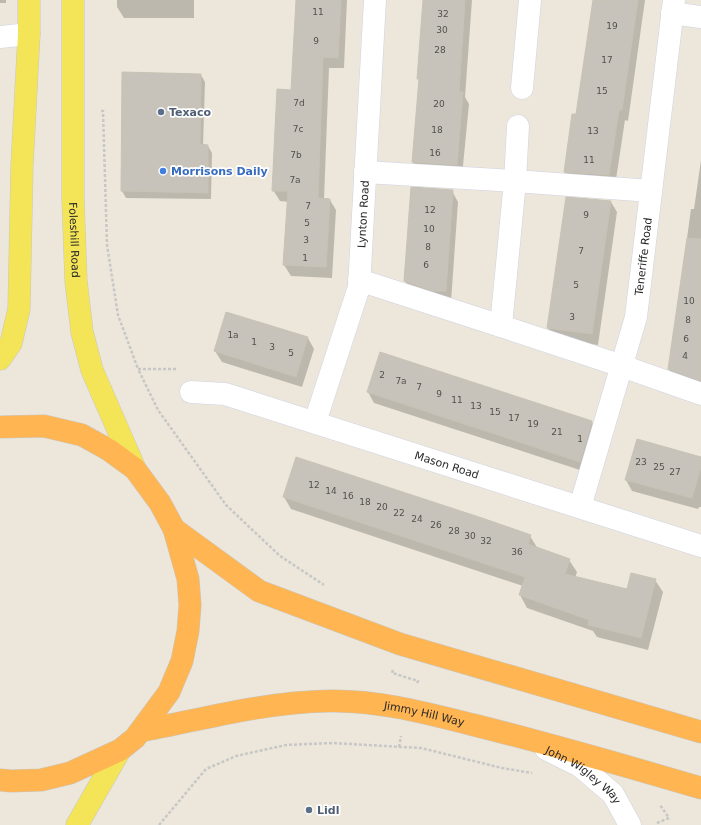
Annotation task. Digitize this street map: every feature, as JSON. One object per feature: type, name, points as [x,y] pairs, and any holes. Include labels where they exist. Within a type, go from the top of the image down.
[{"type":"highway","points":[[0,427],[44,426],[82,435],[109,450],[135,469],[160,503],[174,529],[188,579],[190,605],[188,630],[182,661],[170,692],[136,738],[120,750],[70,773],[41,780],[11,782],[0,780]]},
{"type":"highway","points":[[174,529],[259,591],[400,644],[701,732]]},
{"type":"highway","name":"Jimmy Hill Way","points":[[141,731],[259,707],[329,701],[371,704],[407,709],[525,738],[701,788]]},
{"type":"main road","points":[[0,359],[11,342],[19,309],[22,159],[29,0]]},
{"type":"main road","name":"Foleshill Road","points":[[72,0],[73,206],[76,281],[82,332],[92,370],[135,469]]},
{"type":"main road","points":[[77,825],[120,750]]},
{"type":"street","name":"Lynton Road","points":[[316,422],[359,286],[375,0]]},
{"type":"street","points":[[522,88],[530,0]]},
{"type":"street","points":[[673,6],[701,17]]},
{"type":"street","name":"Teneriffe Road","points":[[580,507],[636,317],[673,6]]},
{"type":"street","points":[[0,37],[28,34]]},
{"type":"street","points":[[500,326],[515,181],[518,126]]},
{"type":"street","points":[[365,172],[651,191]]},
{"type":"street","points":[[359,280],[622,366],[701,394]]},
{"type":"street","name":"Mason Road","points":[[191,392],[225,394],[701,546]]},
{"type":"street","name":"John Wigley Way","points":[[525,738],[580,766],[613,794],[630,825]]},
{"type":"path","points":[[103,111],[107,246],[118,315],[138,369],[158,410],[226,505],[280,556],[327,586]]},
{"type":"path","points":[[138,369],[181,369],[191,392]]},
{"type":"path","points":[[159,825],[206,769],[236,756],[286,745],[332,743],[421,748],[502,768],[532,773]]},
{"type":"path","points":[[653,825],[669,818],[659,803],[666,805]]},
{"type":"building","points":[[296,0],[341,0],[338,58],[323,57],[318,198],[330,199],[326,267],[283,265],[288,191],[272,191],[277,89],[291,90]]},
{"type":"building","points":[[423,0],[465,0],[459,92],[463,92],[457,165],[412,162],[419,79],[417,79]]},
{"type":"building","points":[[593,0],[638,0],[622,110],[619,110],[609,175],[564,172],[572,114],[576,114]]},
{"type":"building","points":[[122,72],[201,74],[200,144],[208,145],[208,193],[121,191]]},
{"type":"building","points":[[411,187],[453,190],[446,291],[433,291],[404,281]]},
{"type":"building","points":[[566,197],[611,201],[592,334],[547,328]]},
{"type":"building","points":[[687,238],[701,239],[701,381],[668,369]]},
{"type":"building","points":[[226,312],[308,337],[296,377],[214,351]]},
{"type":"building","points":[[380,352],[592,421],[580,462],[367,392]]},
{"type":"building","points":[[637,439],[701,457],[701,467],[692,498],[625,480]]},
{"type":"building","points":[[296,457],[531,535],[528,544],[570,559],[565,574],[627,589],[631,573],[656,579],[641,638],[588,625],[589,620],[519,595],[525,577],[283,497]]},
{"type":"place","name":"Texaco","points":[[161,112]]},
{"type":"place","name":"Morrisons Daily","points":[[163,171]]},
{"type":"place","name":"Lidl","points":[[309,810]]}]
